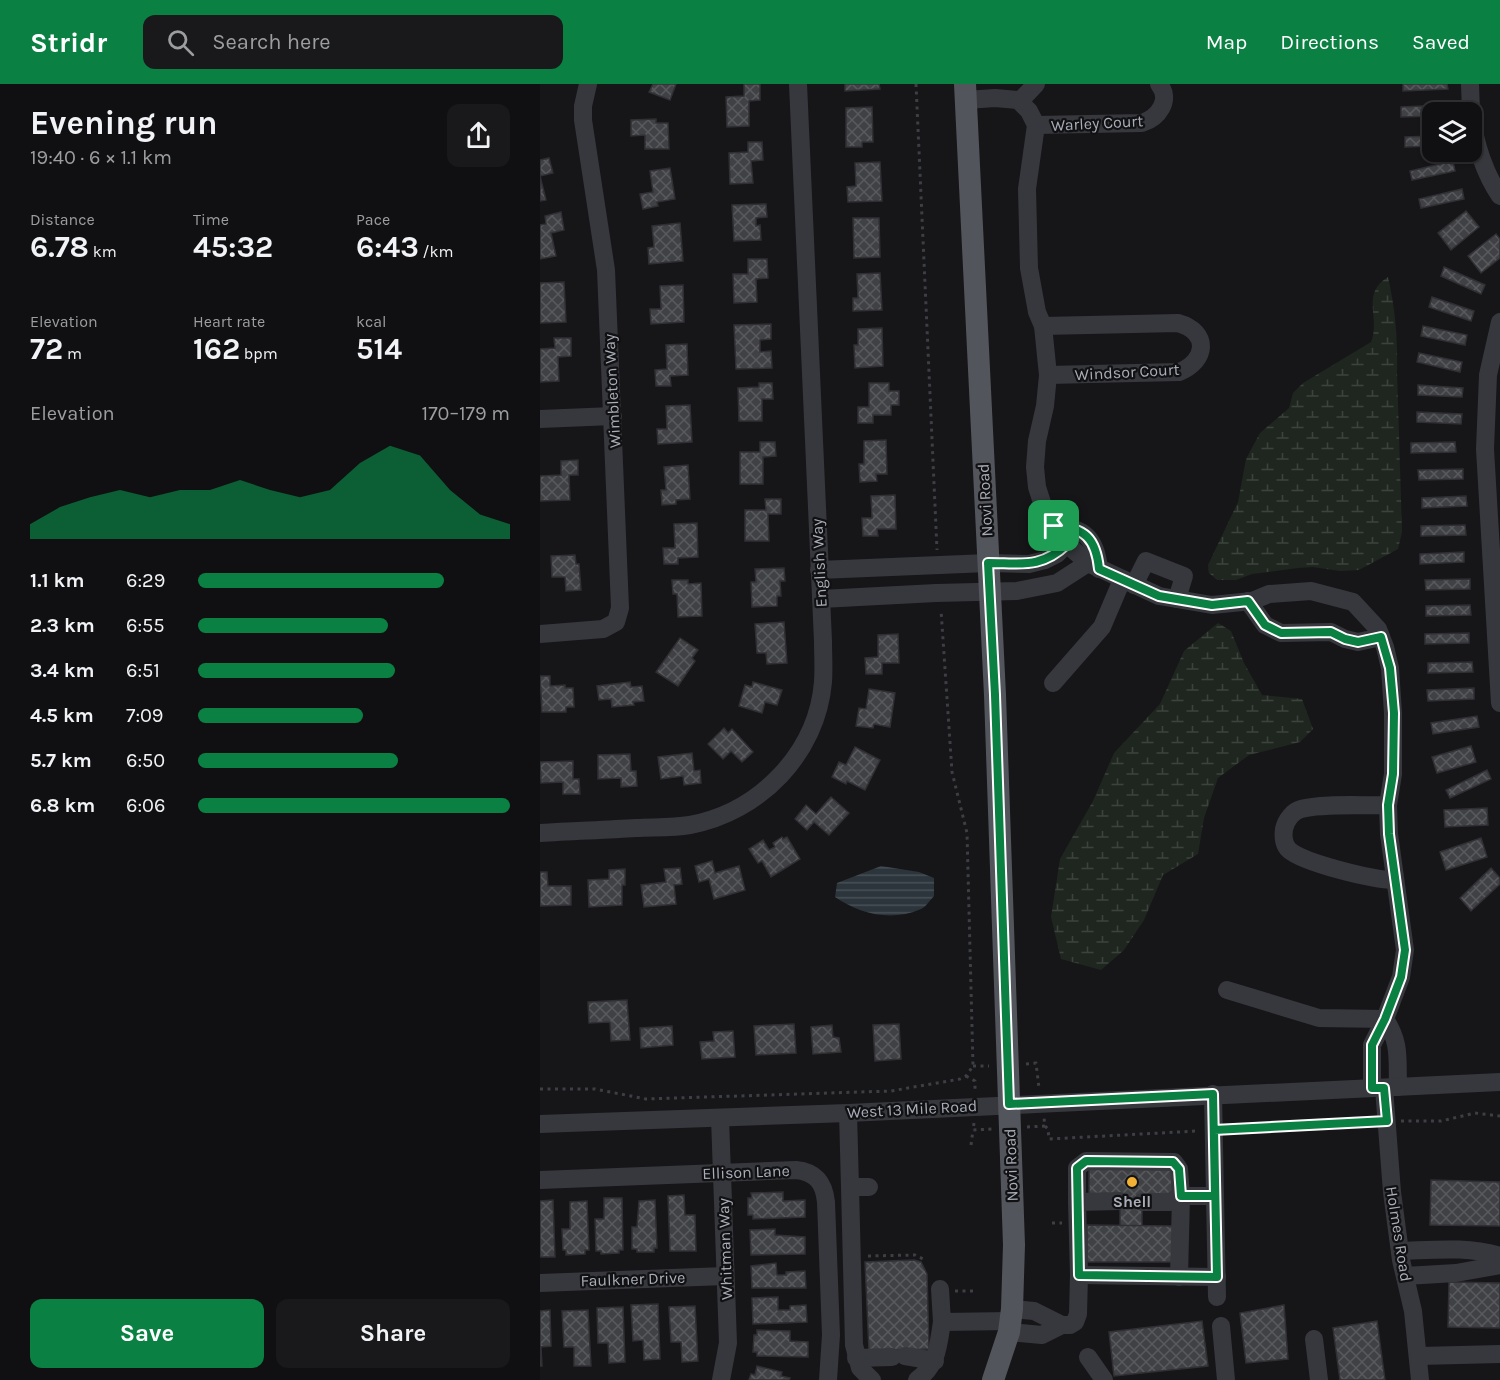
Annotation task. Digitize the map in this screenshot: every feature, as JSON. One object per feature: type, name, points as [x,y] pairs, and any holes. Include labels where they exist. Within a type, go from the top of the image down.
[{"type":"main road","name":"Novi Road","points":[[966,92],[996,707],[1014,1245],[1010,1321],[993,1380]]},
{"type":"street","name":"Wimbleton Way","points":[[540,633],[603,629],[616,622],[620,608],[606,270],[583,120],[583,106],[588,84]]},
{"type":"street","name":"English Way","points":[[540,833],[690,825],[728,813],[760,794],[784,772],[801,749],[813,725],[823,683],[798,84]]},
{"type":"street","points":[[1020,101],[1036,84]]},
{"type":"street","name":"Warley Court","points":[[1036,125],[1142,123],[1152,120],[1163,105],[1164,96],[1159,84]]},
{"type":"street","points":[[1470,84],[1471,102]]},
{"type":"street","points":[[966,92],[1020,101],[1029,111],[1036,125],[1026,210],[1029,268],[1037,312],[1043,327],[1048,375],[1035,467],[1037,487],[1044,509],[1067,544],[1093,566],[1159,596],[1212,605],[1248,601],[1269,594],[1311,591],[1353,602],[1378,629],[1390,668],[1394,713],[1393,774],[1388,805],[1389,834],[1405,950],[1401,977],[1372,1045],[1385,1088]]},
{"type":"street","points":[[1482,160],[1491,183],[1500,196]]},
{"type":"street","points":[[1500,322],[1488,375],[1485,449],[1500,703]]},
{"type":"street","name":"Windsor Court","points":[[1043,327],[1178,323],[1193,330],[1199,336],[1201,345],[1201,353],[1195,361],[1189,368],[1179,372],[1048,375]]},
{"type":"street","points":[[540,419],[613,416]]},
{"type":"street","points":[[1054,526],[1068,526],[1080,531],[1089,539],[1097,550],[1093,566]]},
{"type":"street","points":[[819,570],[988,563],[1029,564],[1057,554],[1067,544]]},
{"type":"street","points":[[1053,683],[1102,627],[1128,583],[1146,561],[1184,576],[1177,599]]},
{"type":"street","points":[[821,599],[936,593],[990,593],[1043,587],[1093,566]]},
{"type":"street","points":[[1248,601],[1265,625],[1281,633],[1331,632],[1358,642],[1381,637]]},
{"type":"street","points":[[1388,805],[1299,809],[1285,825],[1284,842],[1288,849],[1310,860],[1379,880],[1394,880]]},
{"type":"street","points":[[1227,990],[1319,1018],[1385,1019]]},
{"type":"street","points":[[1385,1019],[1395,1034],[1397,1044],[1385,1088]]},
{"type":"street","name":"West 13 Mile Road","points":[[540,1124],[848,1113],[1500,1082]]},
{"type":"street","name":"Holmes Road","points":[[1385,1088],[1392,1192],[1400,1251],[1413,1311],[1420,1380]]},
{"type":"street","points":[[1213,1094],[1217,1297]]},
{"type":"street","points":[[848,1113],[850,1187],[861,1236],[854,1345],[860,1368],[872,1380]]},
{"type":"street","name":"Whitman Way","points":[[720,1118],[728,1343],[721,1380]]},
{"type":"street","points":[[942,1323],[1010,1321],[1034,1311],[1062,1325],[1075,1322],[1078,1314],[1079,1275],[1077,1168],[1086,1161],[1173,1162],[1179,1169],[1181,1196],[1179,1277]]},
{"type":"street","name":"Ellison Lane","points":[[540,1180],[803,1171],[814,1175],[822,1184],[826,1202],[831,1335],[828,1380]]},
{"type":"street","points":[[850,1187],[869,1187]]},
{"type":"street","points":[[1142,1202],[1170,1202],[1181,1196],[1215,1196]]},
{"type":"street","points":[[1077,1202],[1120,1201]]},
{"type":"street","points":[[1400,1251],[1465,1250],[1500,1256]]},
{"type":"street","points":[[1405,1276],[1456,1273],[1500,1265]]},
{"type":"street","points":[[1079,1275],[1217,1277]]},
{"type":"street","name":"Faulkner Drive","points":[[540,1282],[725,1276]]},
{"type":"street","points":[[917,1380],[929,1370],[935,1360],[942,1323],[940,1288]]},
{"type":"street","points":[[1221,1326],[1226,1380]]},
{"type":"street","points":[[1314,1339],[1319,1380]]},
{"type":"street","points":[[1419,1356],[1500,1354]]},
{"type":"street","points":[[856,1358],[898,1357],[935,1360]]},
{"type":"street","points":[[1088,1357],[1104,1380]]},
{"type":"path","points":[[540,1089],[595,1089],[646,1099],[891,1091],[960,1079],[966,1076],[973,1066]]},
{"type":"path","points":[[1045,1126],[1049,1139],[1387,1121],[1441,1121],[1475,1113],[1500,1116]]},
{"type":"path","points":[[971,1144],[973,1130]]},
{"type":"path","points":[[861,1236],[867,1256],[915,1255],[925,1260]]},
{"type":"green space","points":[[1388,277],[1397,347],[1402,532],[1398,549],[1359,570],[1298,568],[1252,574],[1236,580],[1217,580],[1209,573],[1208,565],[1238,502],[1246,459],[1260,433],[1289,408],[1293,393],[1303,383],[1371,342],[1375,291]]},
{"type":"green space","points":[[1218,623],[1231,631],[1244,663],[1262,695],[1302,699],[1313,729],[1300,742],[1249,755],[1218,778],[1204,818],[1198,854],[1163,875],[1144,920],[1124,950],[1101,970],[1061,959],[1051,917],[1060,859],[1093,801],[1114,753],[1160,704],[1184,651]]},
{"type":"shaded area","points":[[881,866],[919,872],[934,878],[934,896],[921,909],[898,915],[865,912],[835,897],[837,883]]},
{"type":"building","points":[[653,84],[676,84],[670,100],[649,92]]},
{"type":"building","points":[[744,84],[760,84],[760,100],[749,101],[749,126],[727,127],[726,97],[744,96]]},
{"type":"building","points":[[845,84],[879,84],[880,89],[845,91]]},
{"type":"building","points":[[1403,84],[1447,84],[1448,89],[1403,91]]},
{"type":"building","points":[[1422,106],[1422,116],[1401,117],[1401,107]]},
{"type":"building","points":[[872,107],[873,142],[862,142],[862,147],[846,147],[846,108]]},
{"type":"building","points":[[656,119],[656,123],[668,123],[669,149],[645,149],[645,135],[631,136],[631,120]]},
{"type":"building","points":[[1422,136],[1422,146],[1405,147],[1405,137]]},
{"type":"building","points":[[748,142],[762,142],[763,160],[751,161],[753,183],[730,184],[729,153],[748,152]]},
{"type":"building","points":[[549,158],[553,173],[540,176],[540,160]]},
{"type":"building","points":[[880,162],[882,201],[848,202],[847,187],[856,186],[855,163]]},
{"type":"building","points":[[1453,162],[1455,171],[1412,180],[1410,171]]},
{"type":"building","points":[[670,168],[675,199],[657,202],[658,206],[643,209],[640,194],[653,192],[650,171]]},
{"type":"building","points":[[540,176],[546,200],[540,201]]},
{"type":"building","points":[[1462,189],[1464,199],[1421,208],[1419,199]]},
{"type":"building","points":[[766,204],[767,217],[756,218],[756,226],[760,225],[761,240],[734,241],[732,205]]},
{"type":"building","points":[[1466,211],[1479,227],[1451,250],[1438,233]]},
{"type":"building","points":[[561,212],[564,230],[551,233],[556,256],[540,259],[540,225],[546,224],[545,216]]},
{"type":"building","points":[[853,218],[879,218],[880,257],[854,258]]},
{"type":"building","points":[[680,223],[683,261],[649,264],[648,248],[654,247],[652,226]]},
{"type":"building","points":[[1496,234],[1500,239],[1500,258],[1481,273],[1468,256]]},
{"type":"building","points":[[748,259],[767,259],[768,278],[756,279],[757,302],[734,303],[733,274],[748,274]]},
{"type":"building","points":[[1444,267],[1485,285],[1481,294],[1441,276]]},
{"type":"building","points":[[880,273],[882,310],[853,311],[853,298],[858,298],[857,274]]},
{"type":"building","points":[[564,282],[566,322],[540,323],[540,283]]},
{"type":"building","points":[[683,285],[684,322],[651,324],[650,309],[661,309],[660,286]]},
{"type":"building","points":[[1432,297],[1474,311],[1471,321],[1429,307]]},
{"type":"building","points":[[771,324],[771,339],[760,340],[760,352],[771,351],[772,368],[736,369],[734,325]]},
{"type":"building","points":[[1423,326],[1467,335],[1465,345],[1421,336]]},
{"type":"building","points":[[882,328],[883,366],[855,368],[854,345],[858,345],[858,329]]},
{"type":"building","points":[[554,338],[571,338],[571,356],[558,357],[559,381],[540,382],[540,349],[555,348]]},
{"type":"building","points":[[687,344],[688,375],[670,376],[671,386],[656,386],[655,370],[667,369],[666,345]]},
{"type":"building","points":[[1419,353],[1462,362],[1460,372],[1417,362]]},
{"type":"building","points":[[759,383],[772,383],[773,399],[762,399],[762,421],[739,421],[738,388],[759,387]]},
{"type":"building","points":[[869,383],[889,383],[889,391],[899,391],[899,405],[891,405],[891,415],[873,415],[873,423],[858,423],[858,407],[869,407]]},
{"type":"building","points":[[1418,385],[1463,388],[1462,397],[1418,395]]},
{"type":"building","points":[[690,405],[692,442],[658,444],[657,429],[667,429],[666,406]]},
{"type":"building","points":[[1417,412],[1462,414],[1461,424],[1417,422]]},
{"type":"building","points":[[886,440],[887,474],[876,474],[877,481],[860,482],[859,464],[864,464],[864,441]]},
{"type":"building","points":[[760,442],[775,442],[776,456],[763,457],[763,484],[740,484],[740,452],[760,452]]},
{"type":"building","points":[[1455,442],[1456,452],[1411,453],[1411,443]]},
{"type":"building","points":[[578,460],[578,475],[569,475],[570,500],[540,501],[540,476],[561,475],[561,461]]},
{"type":"building","points":[[688,465],[690,499],[676,500],[676,504],[662,505],[661,490],[666,490],[664,467]]},
{"type":"building","points":[[1463,469],[1463,479],[1419,480],[1418,470]]},
{"type":"building","points":[[895,495],[896,529],[877,529],[878,536],[863,536],[862,518],[872,518],[871,496]]},
{"type":"building","points":[[1466,496],[1467,506],[1422,508],[1422,498]]},
{"type":"building","points":[[765,499],[781,499],[781,514],[768,514],[769,541],[745,541],[745,510],[766,510]]},
{"type":"building","points":[[697,523],[698,557],[678,558],[678,564],[664,564],[663,548],[675,548],[674,524]]},
{"type":"building","points":[[1465,525],[1466,535],[1421,536],[1421,526]]},
{"type":"building","points":[[1464,552],[1464,562],[1420,564],[1420,554]]},
{"type":"building","points":[[575,555],[576,564],[579,564],[581,590],[566,591],[565,577],[552,577],[551,556]]},
{"type":"building","points":[[784,568],[785,581],[780,581],[781,596],[777,596],[777,606],[752,607],[751,582],[756,582],[755,569]]},
{"type":"building","points":[[1470,579],[1470,589],[1426,590],[1425,580]]},
{"type":"building","points":[[672,580],[688,580],[688,584],[701,583],[702,616],[678,617],[677,594],[673,594]]},
{"type":"building","points":[[1470,605],[1471,615],[1426,616],[1426,606]]},
{"type":"building","points":[[784,622],[787,663],[767,664],[766,653],[757,653],[755,624]]},
{"type":"building","points":[[1469,633],[1469,643],[1425,644],[1425,634]]},
{"type":"building","points":[[898,634],[899,663],[882,663],[882,674],[866,674],[865,658],[878,657],[878,635]]},
{"type":"building","points":[[680,638],[698,650],[692,658],[695,661],[678,686],[656,672]]},
{"type":"building","points":[[1472,662],[1473,672],[1428,673],[1428,663]]},
{"type":"building","points":[[540,676],[550,676],[550,686],[565,685],[565,688],[573,688],[574,707],[566,707],[566,712],[542,712]]},
{"type":"building","points":[[630,682],[631,687],[642,686],[644,701],[633,702],[634,705],[612,707],[611,699],[599,700],[597,686]]},
{"type":"building","points":[[753,682],[782,690],[777,705],[765,702],[762,713],[739,706],[745,685],[752,687]]},
{"type":"building","points":[[1474,688],[1474,699],[1428,701],[1427,690]]},
{"type":"building","points":[[869,689],[895,693],[890,727],[874,724],[873,728],[856,726],[859,708],[866,709]]},
{"type":"building","points":[[1477,716],[1479,727],[1433,734],[1431,723]]},
{"type":"building","points":[[724,728],[728,733],[732,729],[753,752],[742,762],[731,751],[723,759],[708,744]]},
{"type":"building","points":[[1471,746],[1476,762],[1437,773],[1432,757]]},
{"type":"building","points":[[855,747],[880,760],[865,790],[832,777],[839,762],[846,765]]},
{"type":"building","points":[[692,753],[694,771],[700,770],[701,783],[684,785],[683,776],[661,779],[658,757]]},
{"type":"building","points":[[630,754],[631,771],[636,771],[637,786],[621,787],[621,778],[598,779],[598,755]]},
{"type":"building","points":[[573,761],[573,779],[579,779],[580,794],[563,794],[563,782],[541,783],[540,762]]},
{"type":"building","points":[[1487,770],[1491,779],[1450,798],[1446,790]]},
{"type":"building","points":[[831,797],[849,813],[829,835],[814,822],[807,830],[795,819],[806,805],[816,814]]},
{"type":"building","points":[[1487,808],[1488,825],[1445,827],[1444,810]]},
{"type":"building","points":[[782,837],[783,839],[787,837],[800,859],[771,877],[762,861],[758,863],[749,849],[763,840],[769,850],[775,847],[773,843]]},
{"type":"building","points":[[1481,838],[1487,857],[1446,870],[1440,852]]},
{"type":"building","points":[[712,861],[715,873],[739,866],[745,890],[714,899],[709,879],[699,882],[695,866]]},
{"type":"building","points":[[680,868],[682,884],[674,885],[676,904],[644,907],[641,885],[666,882],[664,869]]},
{"type":"building","points":[[1491,868],[1500,878],[1500,884],[1471,911],[1460,898]]},
{"type":"building","points":[[625,869],[622,905],[589,907],[588,880],[609,879],[609,870]]},
{"type":"building","points":[[540,872],[547,872],[548,886],[571,886],[571,905],[540,906]]},
{"type":"building","points":[[627,1000],[630,1040],[611,1041],[610,1022],[589,1023],[588,1002]]},
{"type":"building","points":[[794,1024],[796,1053],[756,1055],[754,1026]]},
{"type":"building","points":[[899,1024],[901,1059],[875,1061],[873,1025]]},
{"type":"building","points":[[832,1025],[833,1037],[839,1038],[841,1052],[813,1054],[811,1027]]},
{"type":"building","points":[[672,1026],[673,1045],[641,1048],[640,1028]]},
{"type":"building","points":[[733,1031],[735,1057],[702,1059],[700,1042],[714,1041],[713,1032]]},
{"type":"building","points":[[1089,1167],[1174,1168],[1174,1197],[1142,1197],[1142,1226],[1120,1226],[1120,1197],[1089,1197]]},
{"type":"building","points":[[1431,1180],[1500,1182],[1500,1226],[1430,1225]]},
{"type":"building","points":[[783,1192],[783,1201],[805,1200],[805,1217],[753,1219],[753,1215],[748,1215],[748,1198],[752,1198],[751,1193]]},
{"type":"building","points":[[684,1195],[685,1215],[695,1215],[696,1251],[670,1251],[668,1196]]},
{"type":"building","points":[[604,1198],[622,1198],[623,1250],[619,1250],[619,1253],[601,1254],[601,1251],[596,1251],[595,1219],[604,1219]]},
{"type":"building","points":[[553,1200],[555,1257],[540,1257],[540,1201]]},
{"type":"building","points":[[655,1200],[657,1248],[654,1248],[654,1252],[637,1252],[637,1249],[632,1249],[632,1227],[637,1227],[639,1201]]},
{"type":"building","points":[[587,1201],[589,1250],[585,1250],[585,1254],[566,1255],[566,1250],[563,1250],[562,1229],[570,1229],[570,1202]]},
{"type":"building","points":[[1087,1225],[1173,1226],[1173,1262],[1087,1262]]},
{"type":"building","points":[[775,1229],[775,1235],[805,1237],[805,1254],[751,1255],[750,1230]]},
{"type":"building","points":[[914,1260],[921,1262],[927,1274],[929,1349],[869,1351],[865,1262]]},
{"type":"building","points":[[776,1263],[777,1275],[805,1271],[806,1288],[752,1288],[751,1266]]},
{"type":"building","points":[[1449,1282],[1500,1283],[1500,1328],[1448,1327]]},
{"type":"building","points":[[778,1297],[778,1310],[790,1310],[790,1306],[806,1305],[807,1322],[753,1324],[752,1298]]},
{"type":"building","points":[[658,1304],[660,1359],[644,1360],[643,1340],[633,1341],[631,1305]]},
{"type":"building","points":[[1284,1305],[1288,1359],[1246,1363],[1240,1313]]},
{"type":"building","points":[[695,1306],[698,1361],[682,1362],[681,1342],[671,1342],[669,1307]]},
{"type":"building","points":[[623,1307],[625,1362],[609,1363],[608,1343],[598,1343],[597,1308]]},
{"type":"building","points":[[550,1310],[551,1346],[541,1347],[542,1366],[540,1366],[540,1311]]},
{"type":"building","points":[[588,1310],[591,1366],[574,1366],[574,1347],[564,1347],[562,1311]]},
{"type":"building","points":[[1202,1321],[1208,1366],[1114,1376],[1109,1332]]},
{"type":"building","points":[[1377,1321],[1385,1380],[1340,1380],[1333,1328]]},
{"type":"building","points":[[757,1330],[790,1331],[790,1341],[808,1342],[808,1357],[757,1356],[757,1352],[753,1352],[754,1335],[757,1335]]},
{"type":"building","points":[[757,1366],[782,1372],[781,1376],[790,1378],[789,1380],[749,1380],[751,1374],[755,1375]]},
{"type":"place","name":"Shell","points":[[1132,1182]]},
{"type":"route","points":[[1054,526],[1068,526],[1080,531],[1089,539],[1097,550],[1099,569],[1159,596],[1212,605],[1248,601],[1265,625],[1281,633],[1331,632],[1358,642],[1381,637],[1390,668],[1394,713],[1393,774],[1388,805],[1389,834],[1397,907],[1405,950],[1401,977],[1372,1045],[1372,1088],[1384,1088],[1387,1121],[1214,1130],[1217,1277],[1079,1275],[1077,1217],[1077,1168],[1086,1161],[1173,1162],[1179,1169],[1181,1196],[1215,1196],[1213,1094],[1009,1104],[995,695],[988,563],[1029,564],[1057,554],[1067,544],[1054,526]]}]
